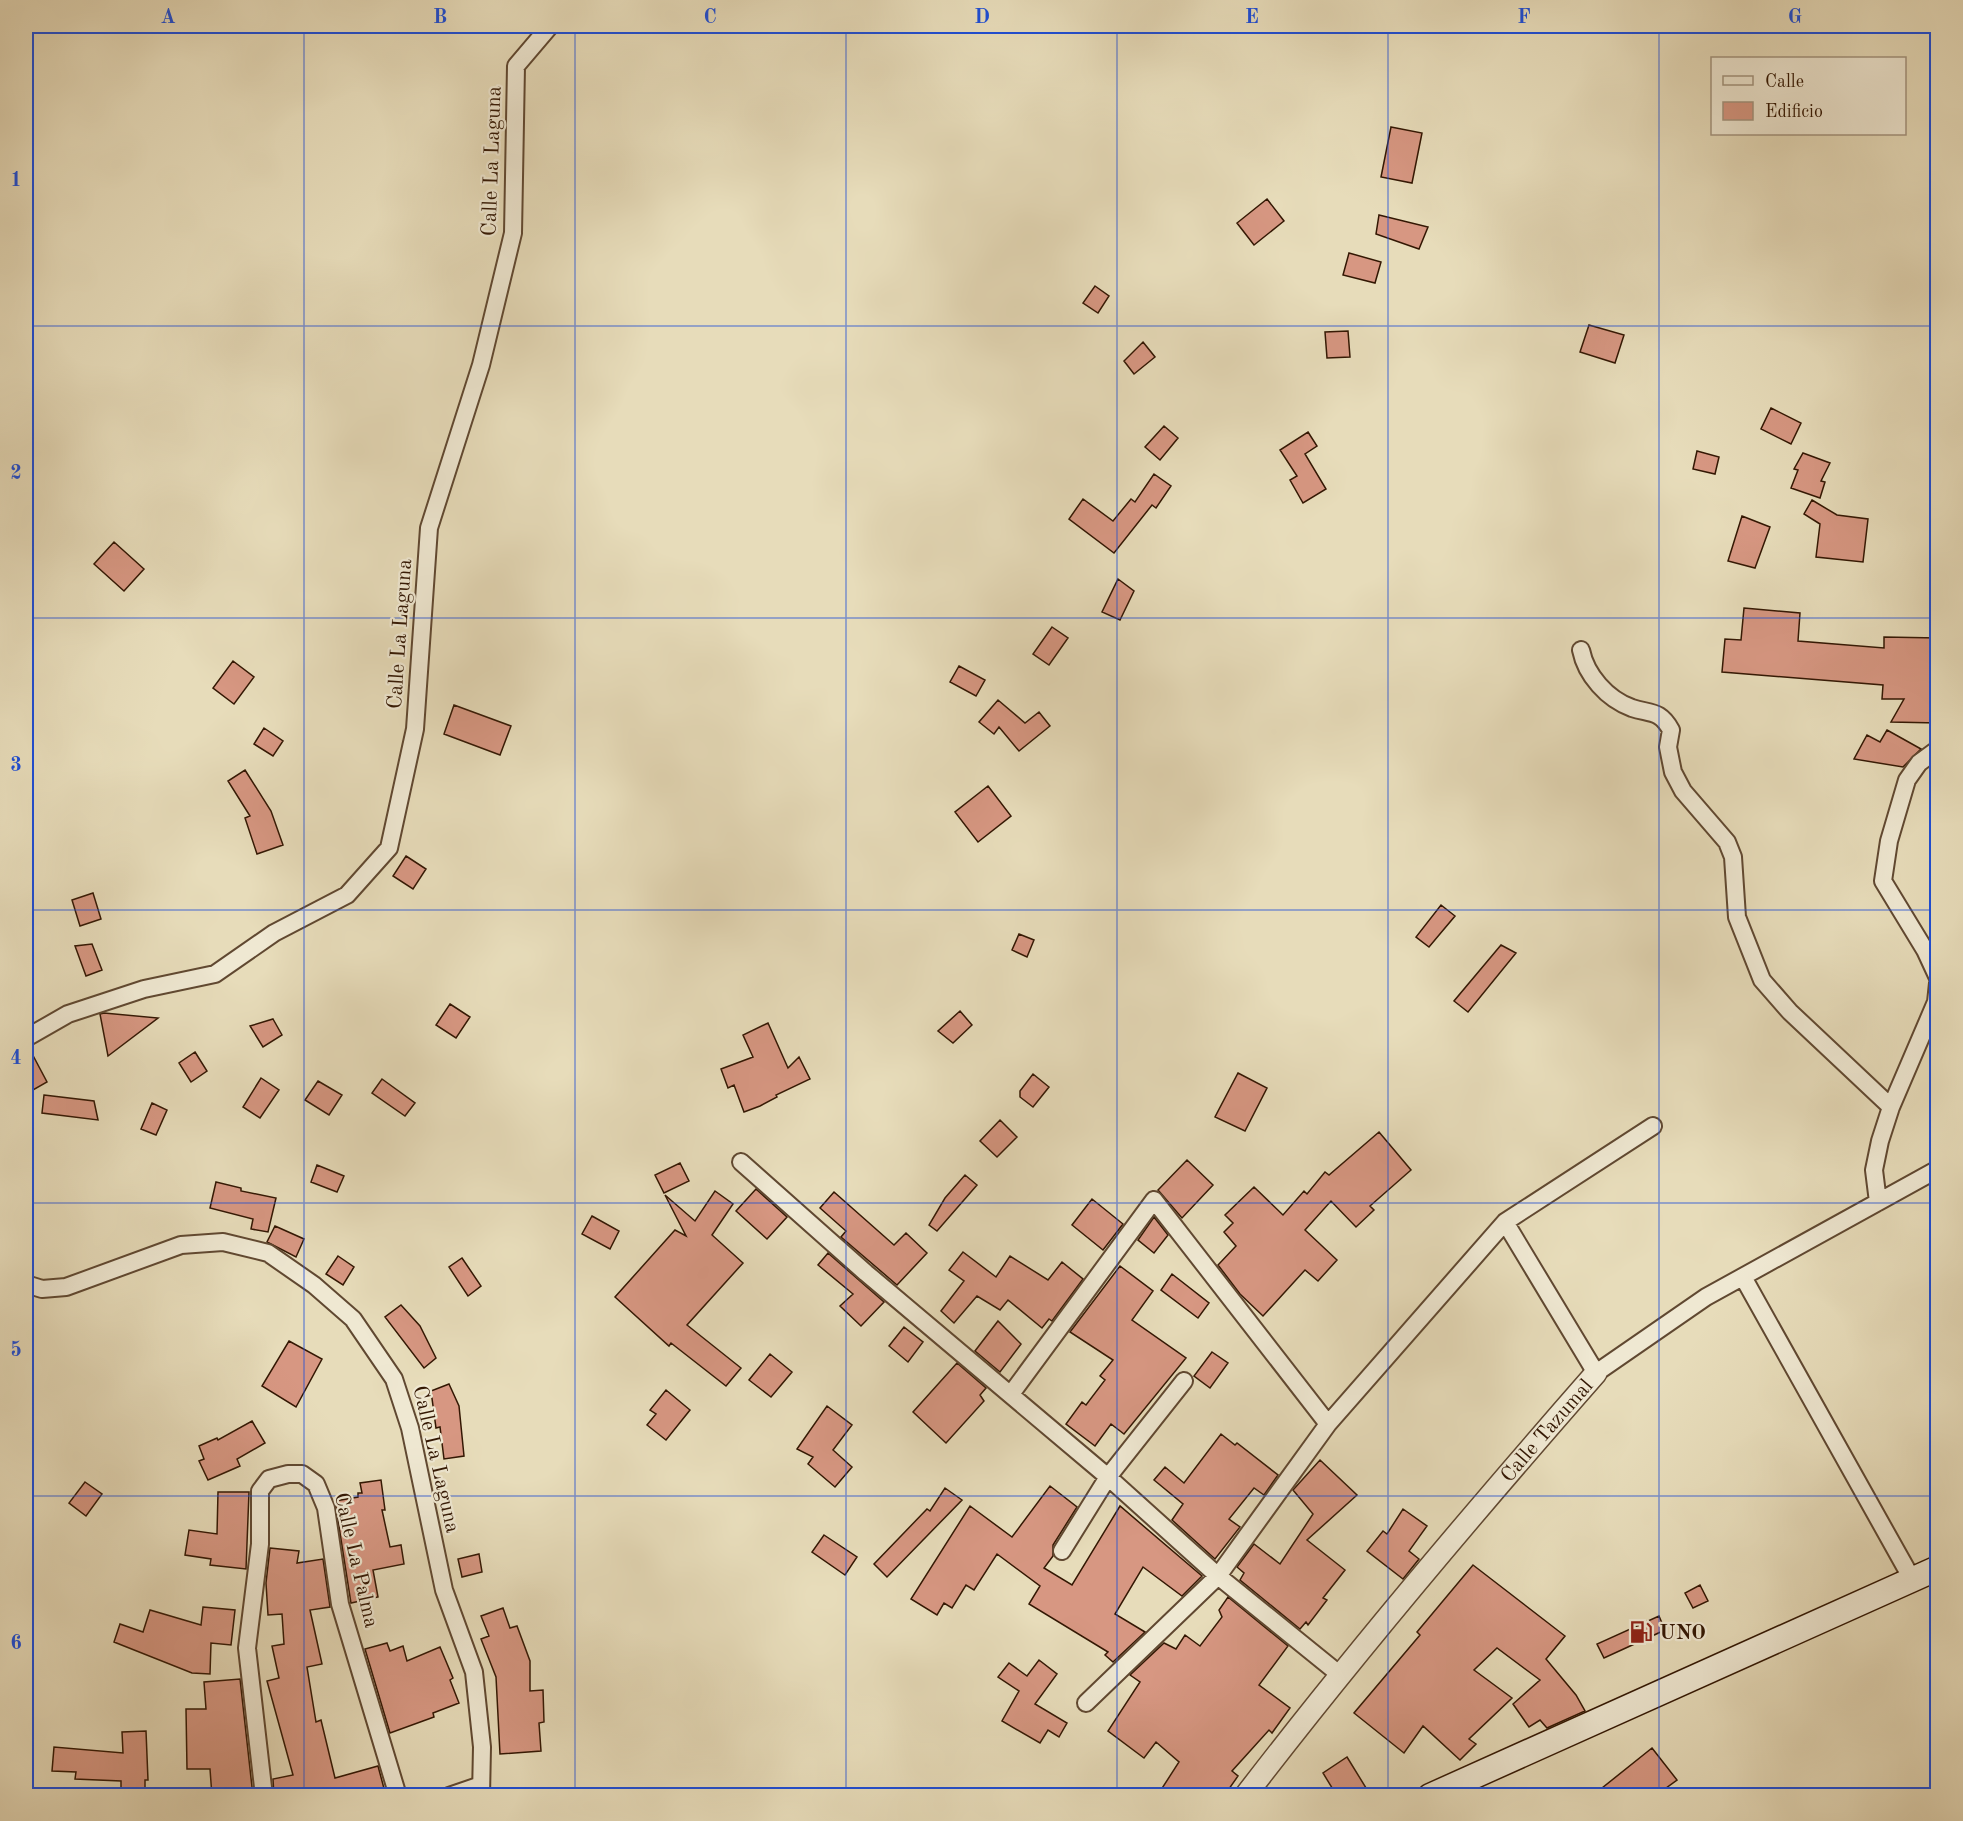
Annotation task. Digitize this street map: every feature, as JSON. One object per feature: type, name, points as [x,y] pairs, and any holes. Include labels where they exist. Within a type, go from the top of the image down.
[{"type":"main road","points":[[1430,1796],[1938,1568]]},
{"type":"street","name":"Calle La Laguna","points":[[26,1038],[68,1014],[144,989],[215,974],[274,933],[347,895],[389,848],[415,729],[429,528],[481,365],[513,233],[516,66],[550,26]]},
{"type":"street","points":[[1581,650],[1584,664],[1592,679],[1631,707],[1649,711],[1664,718],[1671,730],[1668,747],[1673,772],[1693,804],[1727,842],[1733,857],[1737,917],[1762,980],[1790,1012],[1891,1107]]},
{"type":"street","points":[[1938,749],[1920,764],[1907,780],[1889,841],[1883,881],[1925,950],[1938,978]]},
{"type":"street","points":[[1878,1202],[1874,1170],[1891,1107],[1936,1002],[1938,983]]},
{"type":"street","points":[[1086,1703],[1218,1576],[1328,1424],[1505,1222],[1653,1126]]},
{"type":"street","points":[[741,1162],[866,1274],[1108,1477],[1218,1576],[1339,1674]]},
{"type":"street","name":"Calle Tazumal","points":[[1245,1796],[1339,1674],[1474,1511],[1596,1373],[1706,1297],[1938,1168]]},
{"type":"street","points":[[1011,1394],[1154,1200],[1328,1424]]},
{"type":"street","points":[[1505,1222],[1596,1373]]},
{"type":"street","name":"Calle La Laguna","points":[[26,1284],[42,1289],[66,1287],[181,1245],[223,1242],[268,1253],[314,1285],[353,1319],[394,1379],[410,1428],[444,1590],[474,1672],[482,1747],[481,1790]]},
{"type":"street","points":[[1743,1277],[1912,1579]]},
{"type":"street","points":[[1062,1551],[1108,1477],[1184,1381]]},
{"type":"street","name":"Calle La Palma","points":[[264,1796],[247,1648],[260,1544],[260,1491],[269,1479],[288,1474],[303,1474],[316,1484],[326,1508],[340,1604],[398,1796]]},
{"type":"street","points":[[449,1796],[481,1790]]},
{"type":"building","points":[[1391,127],[1422,133],[1412,183],[1381,177]]},
{"type":"building","points":[[1267,199],[1284,221],[1254,245],[1237,223]]},
{"type":"building","points":[[1379,215],[1428,227],[1419,249],[1376,234]]},
{"type":"building","points":[[1349,253],[1381,262],[1375,283],[1343,275]]},
{"type":"building","points":[[1095,286],[1109,296],[1098,313],[1083,303]]},
{"type":"building","points":[[1589,325],[1624,335],[1615,363],[1580,352]]},
{"type":"building","points":[[1348,331],[1350,357],[1327,358],[1325,332]]},
{"type":"building","points":[[1143,342],[1155,357],[1134,374],[1124,361]]},
{"type":"building","points":[[1771,408],[1801,423],[1791,444],[1761,429]]},
{"type":"building","points":[[1164,426],[1178,438],[1160,460],[1145,447]]},
{"type":"building","points":[[1308,432],[1317,446],[1305,454],[1326,489],[1303,503],[1290,480],[1297,476],[1280,450]]},
{"type":"building","points":[[1697,451],[1719,457],[1715,474],[1693,469]]},
{"type":"building","points":[[1803,453],[1830,463],[1821,481],[1825,482],[1820,498],[1791,488],[1798,470],[1794,469]]},
{"type":"building","points":[[1154,474],[1171,486],[1156,508],[1152,505],[1114,553],[1069,519],[1083,499],[1113,521],[1131,499],[1135,502]]},
{"type":"building","points":[[1812,500],[1837,515],[1868,519],[1863,562],[1816,557],[1820,524],[1804,514]]},
{"type":"building","points":[[1742,516],[1770,527],[1755,568],[1728,561]]},
{"type":"building","points":[[114,542],[144,569],[124,591],[94,564]]},
{"type":"building","points":[[1118,579],[1134,591],[1120,620],[1102,612]]},
{"type":"building","points":[[1744,608],[1800,613],[1798,641],[1884,648],[1884,637],[1938,638],[1938,723],[1891,722],[1904,699],[1882,699],[1883,685],[1722,672],[1725,639],[1741,640]]},
{"type":"building","points":[[1052,627],[1068,638],[1049,665],[1033,654]]},
{"type":"building","points":[[233,661],[254,677],[234,704],[213,688]]},
{"type":"building","points":[[959,666],[985,680],[976,696],[950,682]]},
{"type":"building","points":[[998,700],[1025,723],[1039,712],[1050,726],[1019,751],[999,727],[994,734],[979,722]]},
{"type":"building","points":[[454,705],[511,726],[500,755],[444,734]]},
{"type":"building","points":[[264,728],[283,741],[273,756],[254,744]]},
{"type":"building","points":[[1887,730],[1921,749],[1903,767],[1854,759],[1867,735],[1880,742]]},
{"type":"building","points":[[245,770],[271,811],[283,845],[257,854],[245,818],[250,816],[228,781]]},
{"type":"building","points":[[988,786],[1011,816],[978,842],[955,812]]},
{"type":"building","points":[[406,856],[426,869],[413,889],[393,876]]},
{"type":"building","points":[[93,893],[101,919],[80,926],[72,900]]},
{"type":"building","points":[[1441,905],[1455,916],[1429,947],[1416,937]]},
{"type":"building","points":[[1019,934],[1034,940],[1027,957],[1012,950]]},
{"type":"building","points":[[92,944],[102,970],[86,976],[75,946]]},
{"type":"building","points":[[1501,945],[1516,953],[1468,1012],[1454,1001]]},
{"type":"building","points":[[450,1004],[470,1017],[456,1038],[436,1025]]},
{"type":"building","points":[[960,1011],[972,1025],[953,1043],[938,1031]]},
{"type":"building","points":[[100,1014],[158,1018],[108,1056]]},
{"type":"building","points":[[273,1019],[282,1035],[263,1047],[250,1026]]},
{"type":"building","points":[[768,1023],[788,1068],[799,1057],[810,1079],[744,1112],[734,1085],[728,1088],[721,1069],[753,1057],[743,1035]]},
{"type":"building","points":[[26,1048],[29,1048],[47,1082],[26,1094]]},
{"type":"building","points":[[195,1052],[207,1071],[191,1082],[179,1063]]},
{"type":"building","points":[[1238,1073],[1267,1088],[1245,1131],[1215,1117]]},
{"type":"building","points":[[1033,1074],[1049,1087],[1033,1107],[1020,1097],[1020,1091]]},
{"type":"building","points":[[261,1078],[279,1090],[260,1118],[243,1107]]},
{"type":"building","points":[[382,1079],[415,1103],[405,1116],[372,1093]]},
{"type":"building","points":[[318,1081],[342,1095],[329,1115],[305,1100]]},
{"type":"building","points":[[44,1095],[94,1101],[98,1120],[42,1113]]},
{"type":"building","points":[[152,1103],[167,1110],[156,1135],[141,1129]]},
{"type":"building","points":[[1000,1120],[1017,1137],[997,1157],[980,1141]]},
{"type":"building","points":[[1379,1132],[1411,1170],[1370,1206],[1374,1210],[1356,1227],[1331,1201],[1305,1230],[1337,1260],[1318,1281],[1305,1270],[1263,1316],[1240,1294],[1218,1265],[1236,1246],[1224,1232],[1233,1223],[1225,1215],[1254,1187],[1283,1215],[1304,1191],[1307,1194],[1325,1172],[1329,1175]]},
{"type":"building","points":[[1187,1160],[1213,1185],[1182,1218],[1158,1190]]},
{"type":"building","points":[[680,1163],[689,1181],[664,1193],[655,1175]]},
{"type":"building","points":[[317,1165],[344,1176],[337,1192],[311,1182]]},
{"type":"building","points":[[965,1175],[977,1185],[937,1231],[929,1225],[945,1198]]},
{"type":"building","points":[[216,1182],[241,1188],[241,1191],[276,1198],[268,1232],[251,1229],[253,1219],[210,1208]]},
{"type":"building","points":[[756,1189],[787,1217],[767,1239],[736,1211]]},
{"type":"building","points":[[715,1191],[733,1204],[712,1235],[743,1263],[687,1325],[741,1368],[726,1386],[671,1343],[669,1346],[615,1297],[675,1230],[686,1236],[665,1195],[695,1221]]},
{"type":"building","points":[[834,1192],[894,1245],[906,1233],[927,1253],[897,1285],[841,1237],[846,1231],[820,1208]]},
{"type":"building","points":[[1092,1199],[1123,1224],[1103,1250],[1072,1225]]},
{"type":"building","points":[[592,1216],[619,1231],[610,1249],[582,1234]]},
{"type":"building","points":[[1154,1217],[1168,1235],[1154,1253],[1138,1240]]},
{"type":"building","points":[[275,1226],[304,1239],[296,1257],[267,1242]]},
{"type":"building","points":[[963,1252],[996,1277],[1010,1256],[1048,1280],[1062,1262],[1083,1279],[1052,1321],[1049,1319],[1042,1328],[1008,1300],[1000,1310],[977,1296],[954,1323],[941,1311],[964,1281],[949,1270]]},
{"type":"building","points":[[828,1253],[884,1302],[861,1326],[840,1306],[853,1294],[818,1265]]},
{"type":"building","points":[[338,1256],[354,1267],[343,1285],[326,1274]]},
{"type":"building","points":[[462,1258],[481,1286],[468,1296],[449,1267]]},
{"type":"building","points":[[1120,1266],[1153,1291],[1132,1320],[1186,1358],[1124,1434],[1111,1424],[1095,1446],[1066,1424],[1082,1402],[1086,1405],[1105,1380],[1100,1376],[1113,1360],[1070,1332]]},
{"type":"building","points":[[1172,1274],[1209,1303],[1198,1318],[1161,1290]]},
{"type":"building","points":[[401,1305],[420,1326],[436,1358],[424,1368],[385,1317]]},
{"type":"building","points":[[998,1321],[1021,1344],[1000,1372],[975,1351]]},
{"type":"building","points":[[904,1327],[923,1342],[908,1362],[889,1346]]},
{"type":"building","points":[[289,1341],[322,1359],[296,1407],[262,1386]]},
{"type":"building","points":[[1212,1352],[1228,1363],[1210,1388],[1194,1376]]},
{"type":"building","points":[[770,1354],[792,1372],[771,1397],[749,1380]]},
{"type":"building","points":[[957,1363],[986,1388],[980,1395],[984,1401],[946,1443],[913,1412]]},
{"type":"building","points":[[449,1384],[459,1406],[464,1456],[444,1459],[440,1427],[436,1428],[431,1391]]},
{"type":"building","points":[[666,1390],[690,1410],[666,1440],[647,1425],[656,1414],[650,1410]]},
{"type":"building","points":[[827,1406],[852,1425],[833,1450],[852,1467],[835,1487],[808,1464],[813,1457],[797,1449]]},
{"type":"building","points":[[252,1421],[265,1443],[237,1459],[240,1466],[208,1480],[199,1461],[204,1459],[199,1446],[217,1438],[218,1440]]},
{"type":"building","points":[[1221,1434],[1235,1445],[1237,1443],[1278,1475],[1264,1495],[1254,1488],[1229,1519],[1240,1527],[1215,1559],[1172,1520],[1183,1504],[1154,1480],[1165,1467],[1184,1483]]},
{"type":"building","points":[[1320,1460],[1357,1495],[1307,1540],[1345,1570],[1323,1598],[1327,1600],[1308,1625],[1306,1622],[1300,1629],[1240,1580],[1244,1573],[1237,1567],[1254,1544],[1280,1564],[1313,1514],[1293,1490]]},
{"type":"building","points":[[381,1480],[385,1510],[382,1510],[390,1547],[401,1545],[404,1564],[373,1570],[378,1597],[351,1603],[335,1501],[358,1497],[358,1493],[362,1493],[360,1483]]},
{"type":"building","points":[[85,1482],[102,1494],[86,1516],[69,1503]]},
{"type":"building","points":[[1050,1486],[1077,1507],[1053,1545],[1053,1556],[1044,1568],[1072,1585],[1120,1506],[1202,1576],[1182,1596],[1143,1567],[1115,1614],[1145,1632],[1113,1662],[1105,1655],[1108,1652],[1029,1604],[1040,1586],[997,1554],[974,1590],[966,1585],[952,1608],[944,1603],[937,1615],[911,1599],[970,1506],[1012,1537]]},
{"type":"building","points":[[945,1488],[962,1500],[887,1577],[874,1564],[927,1509],[930,1511]]},
{"type":"building","points":[[218,1492],[249,1492],[246,1569],[210,1565],[211,1559],[185,1555],[189,1530],[217,1534]]},
{"type":"building","points":[[1403,1509],[1427,1526],[1409,1551],[1419,1559],[1403,1579],[1367,1551],[1383,1531],[1387,1534]]},
{"type":"building","points":[[824,1535],[857,1557],[845,1575],[812,1552]]},
{"type":"building","points":[[270,1548],[299,1551],[297,1563],[323,1559],[330,1607],[310,1610],[322,1664],[307,1667],[316,1722],[321,1720],[335,1778],[378,1766],[386,1796],[274,1796],[273,1779],[293,1775],[267,1681],[279,1678],[272,1646],[284,1644],[282,1614],[268,1615],[266,1583]]},
{"type":"building","points":[[479,1554],[482,1572],[462,1577],[458,1559]]},
{"type":"building","points":[[1473,1565],[1565,1636],[1546,1659],[1576,1695],[1585,1711],[1547,1728],[1540,1720],[1529,1727],[1513,1704],[1540,1680],[1497,1648],[1474,1670],[1512,1698],[1469,1739],[1476,1744],[1460,1760],[1423,1726],[1404,1753],[1354,1713],[1420,1635],[1417,1632]]},
{"type":"building","name":"UNO","points":[[1700,1585],[1708,1601],[1693,1608],[1685,1593]]},
{"type":"building","points":[[1228,1597],[1288,1646],[1259,1685],[1290,1708],[1272,1733],[1269,1730],[1232,1771],[1238,1776],[1224,1796],[1157,1796],[1179,1762],[1156,1742],[1144,1758],[1108,1731],[1140,1682],[1130,1675],[1164,1643],[1176,1649],[1185,1635],[1200,1646],[1222,1617],[1219,1610]]},
{"type":"building","points":[[203,1607],[235,1610],[231,1645],[211,1643],[210,1674],[192,1673],[114,1642],[120,1624],[143,1632],[150,1610],[201,1625]]},
{"type":"building","points":[[503,1608],[510,1628],[517,1626],[530,1661],[530,1691],[543,1690],[544,1722],[539,1723],[541,1751],[500,1754],[496,1677],[481,1639],[489,1636],[481,1616]]},
{"type":"building","name":"UNO","points":[[1659,1616],[1665,1630],[1604,1658],[1597,1644]]},
{"type":"building","points":[[387,1643],[390,1651],[403,1646],[407,1661],[440,1647],[453,1678],[450,1680],[459,1703],[433,1713],[434,1717],[390,1733],[365,1649]]},
{"type":"building","points":[[1039,1660],[1057,1674],[1035,1704],[1067,1723],[1059,1737],[1048,1730],[1040,1743],[1002,1721],[1019,1691],[998,1677],[1009,1663],[1027,1676]]},
{"type":"building","points":[[240,1679],[253,1796],[212,1796],[210,1769],[187,1769],[186,1709],[206,1709],[204,1682]]},
{"type":"building","points":[[146,1731],[148,1780],[145,1780],[145,1796],[121,1796],[121,1781],[75,1779],[76,1772],[52,1771],[54,1747],[123,1753],[122,1732]]},
{"type":"building","points":[[1652,1748],[1677,1780],[1655,1796],[1592,1796]]},
{"type":"building","points":[[1347,1757],[1371,1796],[1337,1796],[1323,1773]]},
{"type":"place","name":"UNO","points":[[1641,1632]]}]
